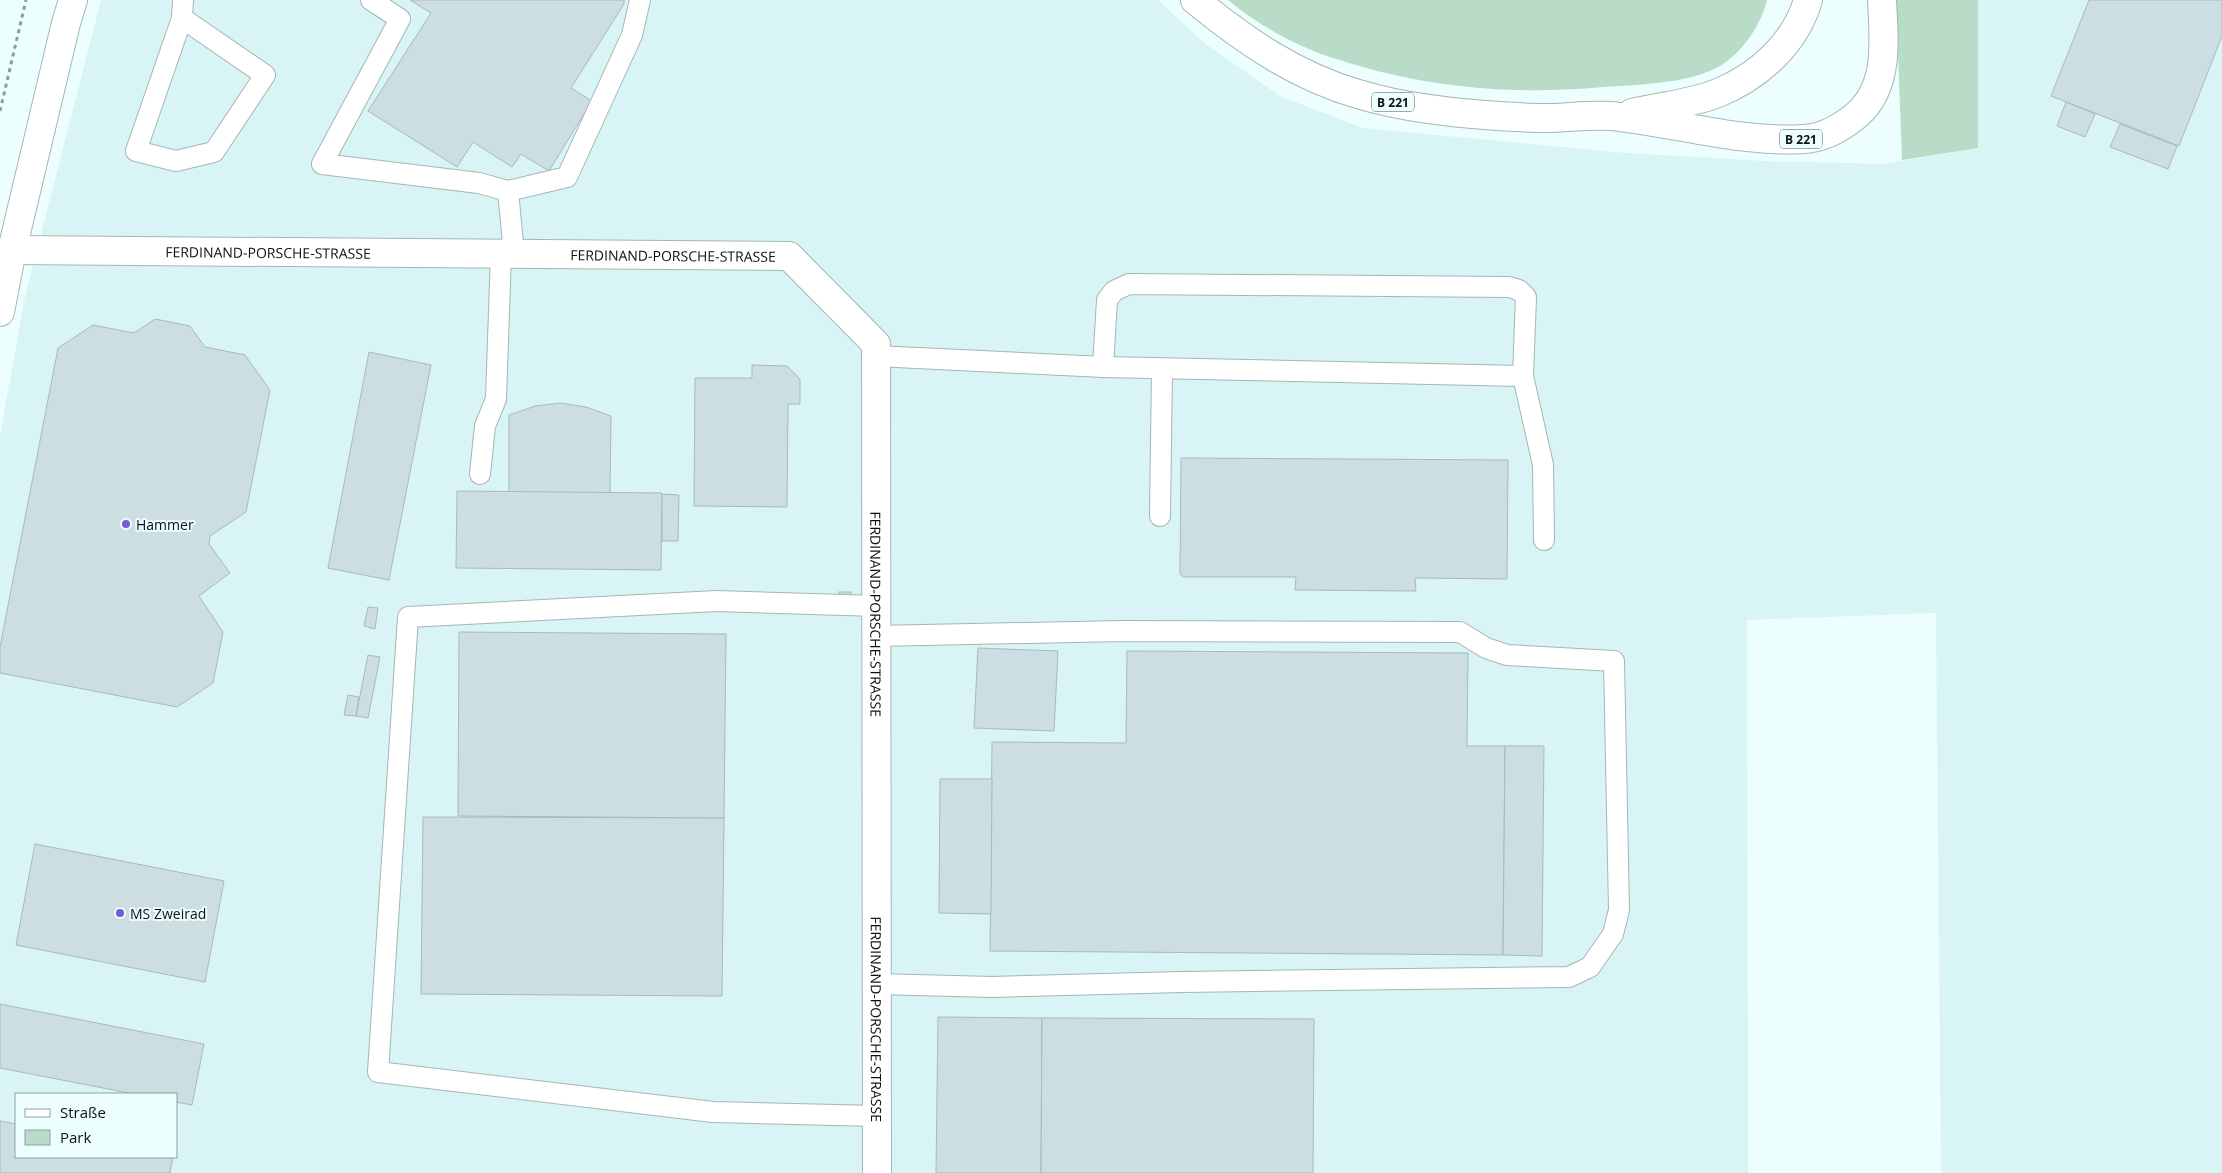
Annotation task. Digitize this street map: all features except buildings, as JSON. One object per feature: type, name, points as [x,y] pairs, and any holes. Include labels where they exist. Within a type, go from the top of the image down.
[{"type":"street","points":[[0,312],[12,250],[66,23],[74,0]]},
{"type":"street","name":"B 221","points":[[1195,0],[1230,28],[1286,65],[1358,94],[1424,109],[1538,118],[1618,116],[1763,138],[1803,139],[1817,138],[1830,132],[1864,108],[1874,96],[1880,80],[1882,0]]},
{"type":"street","name":"B 221","points":[[1618,116],[1716,94],[1741,82],[1764,67],[1781,50],[1794,31],[1808,0]]},
{"type":"street","name":"FERDINAND-PORSCHE-STRASSE","points":[[12,250],[789,256],[876,344],[877,1173]]},
{"type":"lane","points":[[371,0],[400,19],[322,164],[480,183],[508,191],[567,177],[632,35],[640,0]]},
{"type":"lane","points":[[183,9],[265,75],[214,152],[176,162],[136,151],[183,9]]},
{"type":"lane","points":[[480,474],[485,426],[496,399],[507,254],[508,191]]},
{"type":"lane","points":[[1103,367],[1107,300],[1114,291],[1129,284],[1509,287],[1519,290],[1526,297],[1523,376],[1543,465],[1544,540]]},
{"type":"lane","points":[[876,356],[1162,369],[1523,376]]},
{"type":"lane","points":[[1160,516],[1162,369]]},
{"type":"lane","points":[[876,606],[717,601],[408,617],[378,1072],[713,1112],[877,1116]]},
{"type":"lane","points":[[876,636],[1122,631],[1460,632],[1486,648],[1507,655],[1614,661],[1619,910],[1613,934],[1590,967],[1569,977],[1182,982],[992,987],[877,984]]},
{"type":"path","points":[[0,111],[26,0]]},
{"type":"shaded area","points":[[101,0],[1158,0],[1203,42],[1280,96],[1362,128],[1626,153],[1765,161],[1882,164],[1978,148],[1978,0],[2222,0],[2222,1173],[1941,1173],[1936,613],[1747,620],[1748,1173],[0,1173],[0,436],[25,297]]},
{"type":"green space","points":[[1228,0],[1767,0],[1757,26],[1740,49],[1726,62],[1703,73],[1676,80],[1647,84],[1567,90],[1521,90],[1465,87],[1411,79],[1330,57],[1290,40],[1263,25]]},
{"type":"green space","points":[[1896,0],[1978,0],[1978,148],[1902,160]]},
{"type":"place","name":"Hammer","points":[[126,524]]},
{"type":"place","name":"MS Zweirad","points":[[120,913]]}]
